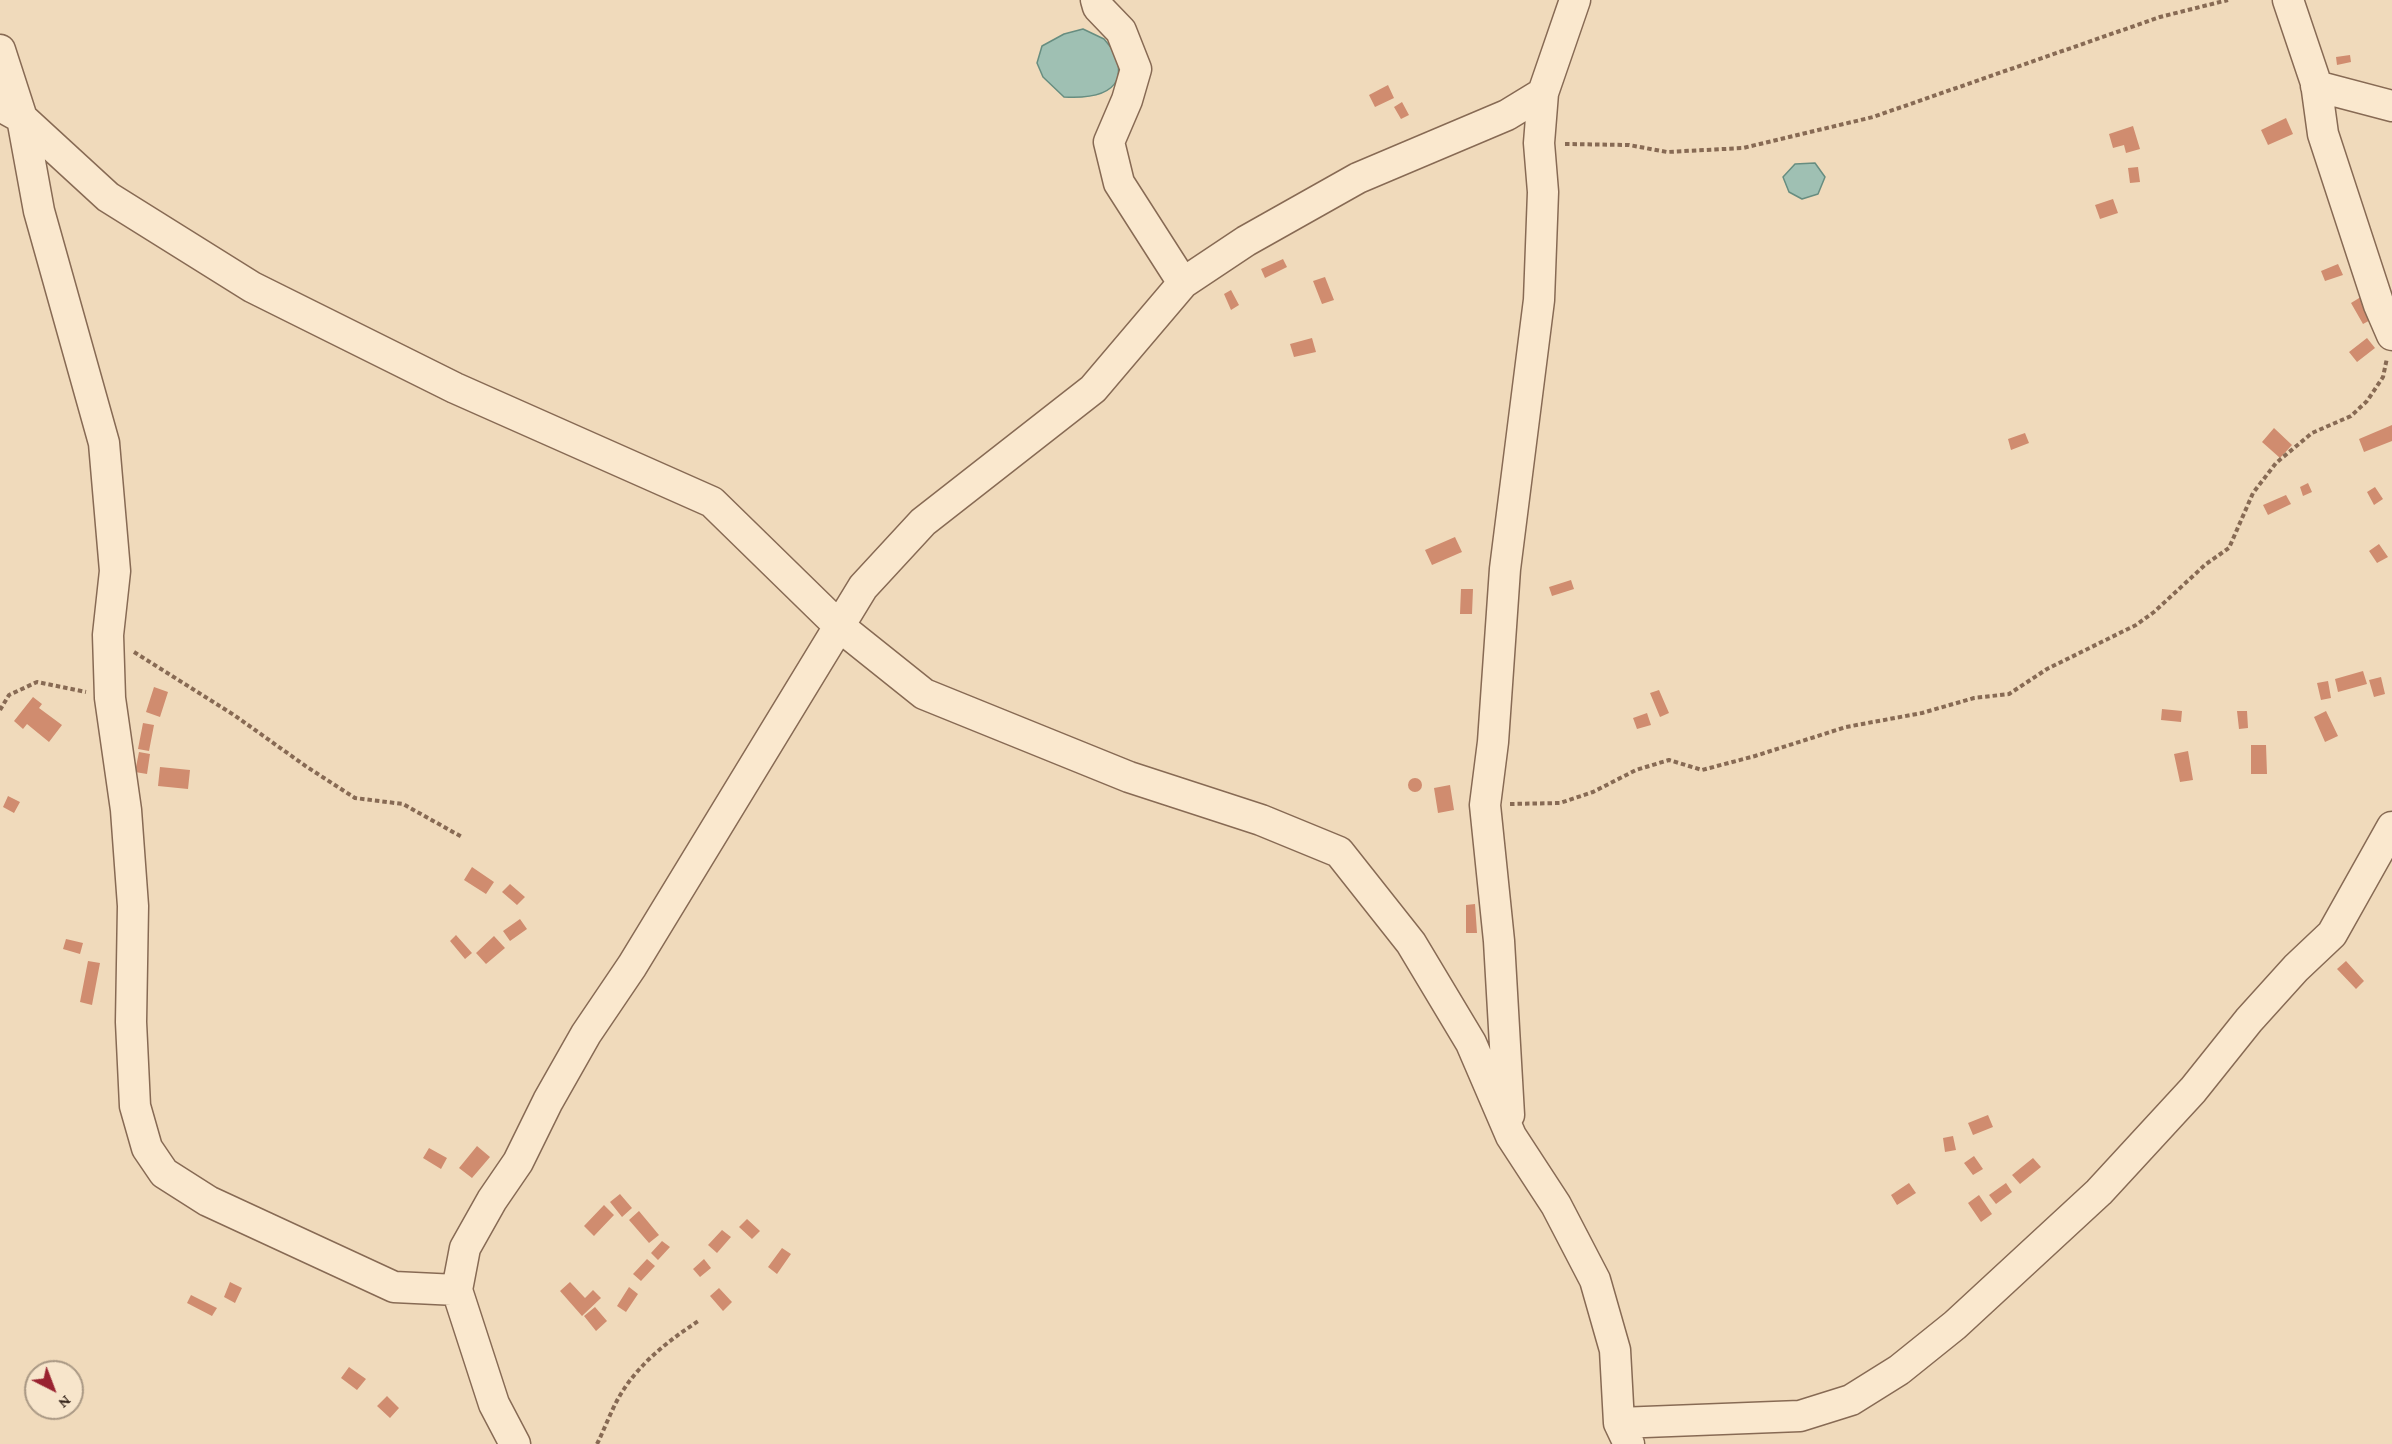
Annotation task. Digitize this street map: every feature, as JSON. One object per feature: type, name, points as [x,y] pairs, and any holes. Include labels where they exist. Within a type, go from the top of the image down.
[{"type":"street","points":[[1096,0],[1098,7],[1120,31],[1136,69],[1127,100],[1109,142],[1119,183],[1183,283]]},
{"type":"street","points":[[1510,1136],[1499,941],[1485,805],[1493,742],[1505,569],[1539,300],[1543,192],[1539,143],[1543,93],[1575,0]]},
{"type":"street","points":[[2288,0],[2316,86],[2323,134],[2379,306],[2392,335]]},
{"type":"street","points":[[0,50],[11,112],[104,443],[115,571],[108,634],[110,698],[126,810],[133,906],[131,1023],[135,1106],[147,1148],[164,1173],[208,1201],[363,1273],[394,1287],[457,1290]]},
{"type":"street","points":[[2316,86],[2392,106]]},
{"type":"street","points":[[515,1444],[494,1404],[457,1290],[465,1248],[492,1200],[518,1161],[575,1053],[651,937],[863,587],[923,522],[1093,389],[1183,283],[1246,241],[1358,178],[1507,116],[1543,93]]},
{"type":"street","points":[[11,112],[108,197],[252,287],[455,388],[712,502],[839,626],[924,694],[1129,777],[1261,820],[1340,852],[1411,943],[1471,1043],[1510,1136],[1556,1205],[1595,1280],[1615,1350],[1624,1434],[1800,1416],[1851,1400],[1899,1370],[1955,1325],[2099,1192],[2186,1098],[2249,1020],[2296,968],[2332,934],[2392,827]]},
{"type":"path","points":[[1539,143],[1629,145],[1666,152],[1743,148],[1873,117],[2160,17],[2228,0]]},
{"type":"path","points":[[1485,805],[1560,803],[1593,792],[1636,770],[1669,760],[1702,770],[1846,727],[1922,713],[1974,698],[2009,694],[2047,669],[2136,625],[2154,612],[2206,564],[2229,548],[2253,493],[2276,463],[2312,433],[2351,416],[2367,401],[2383,377],[2392,335]]},
{"type":"path","points":[[108,634],[234,715],[355,798],[403,804],[462,837]]},
{"type":"path","points":[[0,710],[9,695],[38,682],[110,698]]},
{"type":"path","points":[[597,1444],[624,1389],[653,1355],[679,1333],[700,1320]]},
{"type":"shaded area","points":[[1083,29],[1104,39],[1118,56],[1118,78],[1113,86],[1101,94],[1064,97],[1043,77],[1037,63],[1042,46],[1064,34]]},
{"type":"shaded area","points":[[1815,163],[1825,177],[1818,194],[1802,199],[1789,192],[1783,177],[1795,164]]},
{"type":"building","points":[[2350,55],[2351,62],[2337,65],[2336,57]]},
{"type":"building","points":[[1388,85],[1394,98],[1375,107],[1369,95]]},
{"type":"building","points":[[1402,102],[1409,115],[1401,119],[1394,107]]},
{"type":"building","points":[[2286,118],[2293,134],[2268,145],[2261,130]]},
{"type":"building","points":[[2133,126],[2140,149],[2126,153],[2124,145],[2113,148],[2109,134]]},
{"type":"building","points":[[2138,167],[2140,182],[2130,183],[2128,168]]},
{"type":"building","points":[[2113,199],[2118,213],[2100,219],[2095,205]]},
{"type":"building","points":[[1283,259],[1287,267],[1265,278],[1261,269]]},
{"type":"building","points":[[2338,264],[2343,275],[2325,281],[2321,271]]},
{"type":"building","points":[[1325,277],[1334,300],[1322,304],[1313,281]]},
{"type":"building","points":[[1231,290],[1239,305],[1231,310],[1224,294]]},
{"type":"building","points":[[2364,295],[2376,317],[2363,324],[2351,303]]},
{"type":"building","points":[[1312,338],[1316,352],[1294,357],[1290,344]]},
{"type":"building","points":[[2367,338],[2375,348],[2357,362],[2349,352]]},
{"type":"building","points":[[2392,425],[2392,441],[2364,452],[2359,439]]},
{"type":"building","points":[[2274,428],[2292,445],[2280,458],[2262,442]]},
{"type":"building","points":[[2025,433],[2029,443],[2011,450],[2008,439]]},
{"type":"building","points":[[2308,483],[2312,492],[2303,496],[2300,487]]},
{"type":"building","points":[[2375,487],[2383,499],[2374,505],[2367,492]]},
{"type":"building","points":[[2286,495],[2291,504],[2268,515],[2263,505]]},
{"type":"building","points":[[1455,537],[1462,552],[1432,565],[1425,550]]},
{"type":"building","points":[[2379,544],[2388,557],[2377,563],[2369,551]]},
{"type":"building","points":[[1571,580],[1574,589],[1552,596],[1549,587]]},
{"type":"building","points":[[1461,589],[1473,589],[1472,614],[1460,614]]},
{"type":"building","points":[[2363,671],[2367,684],[2338,692],[2335,679]]},
{"type":"building","points":[[2381,677],[2385,694],[2374,697],[2369,680]]},
{"type":"building","points":[[2328,681],[2331,698],[2321,700],[2317,683]]},
{"type":"building","points":[[154,687],[168,692],[160,717],[146,712]]},
{"type":"building","points":[[1659,690],[1669,713],[1660,717],[1650,693]]},
{"type":"building","points":[[33,697],[42,704],[39,708],[62,725],[49,742],[27,724],[23,729],[14,721]]},
{"type":"building","points":[[2162,709],[2182,711],[2181,722],[2161,720]]},
{"type":"building","points":[[2237,711],[2247,711],[2248,728],[2239,729]]},
{"type":"building","points":[[2326,711],[2338,736],[2325,742],[2314,717]]},
{"type":"building","points":[[1647,713],[1651,725],[1637,729],[1633,718]]},
{"type":"building","points":[[143,723],[154,725],[149,751],[138,749]]},
{"type":"building","points":[[2251,745],[2266,745],[2267,774],[2251,774]]},
{"type":"building","points":[[2188,751],[2193,780],[2180,782],[2174,754]]},
{"type":"building","points":[[139,752],[150,754],[147,774],[135,772]]},
{"type":"building","points":[[160,767],[190,770],[188,789],[158,786]]},
{"type":"building","points":[[1412,778],[1418,778],[1422,785],[1418,792],[1412,792],[1408,788],[1408,782]]},
{"type":"building","points":[[1450,785],[1454,810],[1438,813],[1434,788]]},
{"type":"building","points":[[8,796],[20,802],[14,813],[3,807]]},
{"type":"building","points":[[472,867],[494,882],[486,894],[464,880]]},
{"type":"building","points":[[510,884],[525,897],[517,905],[502,892]]},
{"type":"building","points":[[1475,904],[1477,933],[1466,933],[1466,905]]},
{"type":"building","points":[[520,919],[527,929],[510,941],[503,931]]},
{"type":"building","points":[[456,935],[472,953],[465,959],[450,941]]},
{"type":"building","points":[[494,936],[505,948],[486,964],[476,953]]},
{"type":"building","points":[[66,939],[83,943],[80,954],[63,949]]},
{"type":"building","points":[[88,961],[100,963],[92,1005],[80,1002]]},
{"type":"building","points":[[2346,961],[2364,981],[2356,989],[2337,969]]},
{"type":"building","points":[[1988,1115],[1993,1127],[1973,1135],[1968,1123]]},
{"type":"building","points":[[1953,1136],[1956,1150],[1945,1152],[1943,1138]]},
{"type":"building","points":[[477,1146],[490,1157],[472,1178],[459,1168]]},
{"type":"building","points":[[429,1148],[447,1158],[441,1169],[423,1158]]},
{"type":"building","points":[[1974,1156],[1983,1169],[1973,1175],[1964,1163]]},
{"type":"building","points":[[2033,1158],[2041,1167],[2020,1184],[2012,1175]]},
{"type":"building","points":[[1909,1183],[1916,1193],[1897,1205],[1891,1195]]},
{"type":"building","points":[[2006,1183],[2012,1192],[1996,1204],[1989,1195]]},
{"type":"building","points":[[620,1194],[632,1208],[622,1217],[610,1202]]},
{"type":"building","points":[[1979,1195],[1992,1214],[1981,1222],[1968,1203]]},
{"type":"building","points":[[604,1205],[614,1215],[594,1236],[584,1226]]},
{"type":"building","points":[[639,1211],[659,1235],[649,1243],[629,1220]]},
{"type":"building","points":[[747,1219],[760,1231],[752,1239],[739,1227]]},
{"type":"building","points":[[722,1230],[731,1237],[717,1253],[708,1245]]},
{"type":"building","points":[[662,1241],[670,1247],[658,1260],[651,1253]]},
{"type":"building","points":[[782,1248],[791,1254],[777,1274],[768,1267]]},
{"type":"building","points":[[647,1259],[655,1266],[641,1281],[633,1274]]},
{"type":"building","points":[[704,1259],[711,1268],[700,1277],[693,1269]]},
{"type":"building","points":[[230,1282],[242,1288],[235,1303],[224,1297]]},
{"type":"building","points":[[570,1282],[585,1298],[593,1290],[601,1298],[582,1316],[560,1291]]},
{"type":"building","points":[[629,1287],[638,1294],[626,1312],[617,1306]]},
{"type":"building","points":[[719,1288],[732,1302],[723,1311],[710,1296]]},
{"type":"building","points":[[191,1295],[217,1308],[212,1316],[187,1303]]},
{"type":"building","points":[[595,1307],[607,1321],[596,1331],[584,1316]]},
{"type":"building","points":[[349,1367],[366,1379],[357,1390],[341,1378]]},
{"type":"building","points":[[387,1396],[399,1408],[390,1418],[377,1406]]}]
